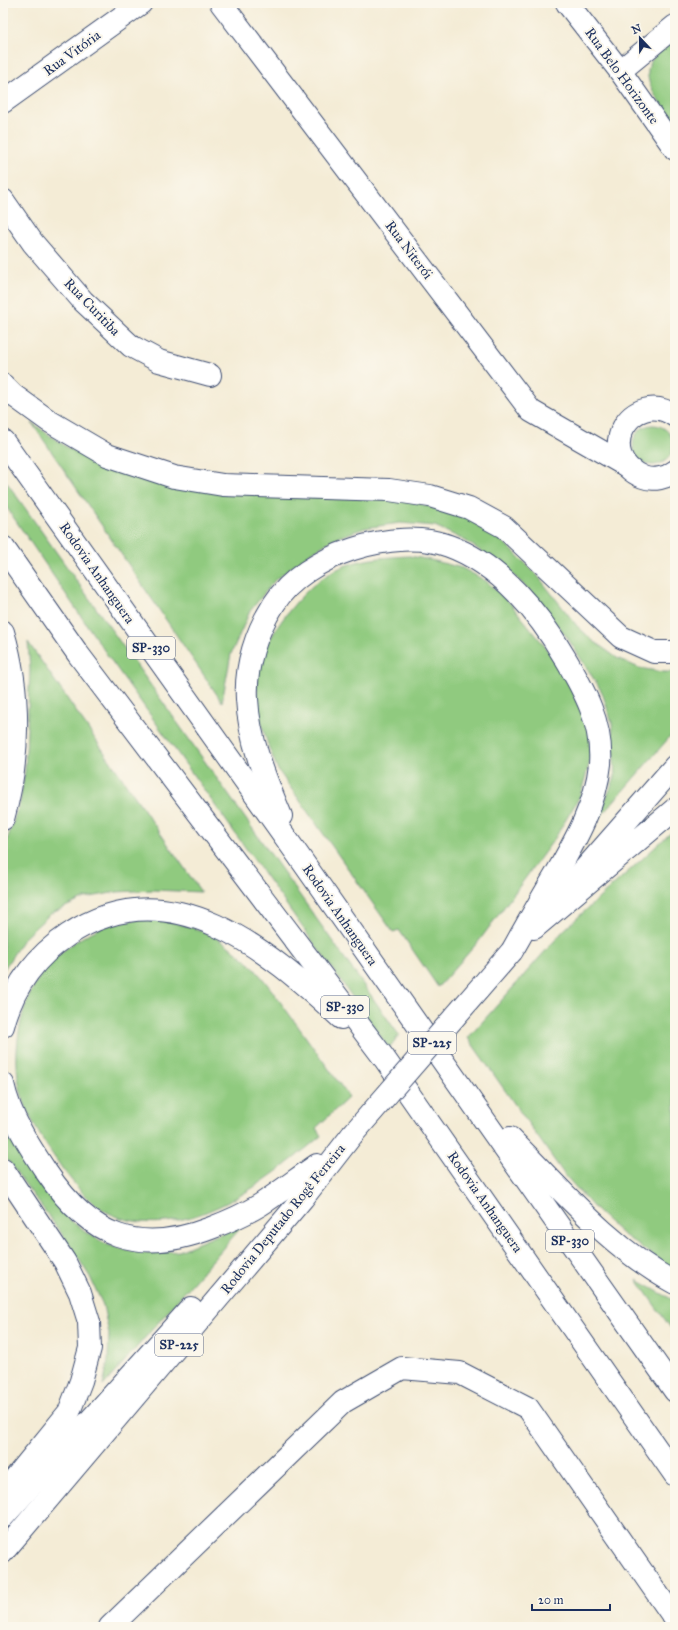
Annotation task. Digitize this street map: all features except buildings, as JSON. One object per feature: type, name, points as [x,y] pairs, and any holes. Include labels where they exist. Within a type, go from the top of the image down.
[{"type":"main road","name":"Rua Vitória","points":[[3,102],[142,3]]},
{"type":"main road","name":"Rua Niterói","points":[[221,3],[531,411],[625,465],[634,474],[646,478],[659,479],[675,471]]},
{"type":"main road","name":"Rua Belo Horizonte","points":[[568,3],[620,71],[675,149]]},
{"type":"main road","points":[[620,71],[675,26]]},
{"type":"main road","name":"Rua Curitiba","points":[[3,200],[33,243],[83,301],[131,346],[159,361],[210,375]]},
{"type":"main road","points":[[3,384],[12,395],[49,421],[107,455],[174,476],[223,485],[389,490],[430,496],[469,508],[504,527],[621,637],[654,652],[675,652]]},
{"type":"main road","points":[[625,465],[619,453],[618,440],[622,427],[630,417],[642,411],[672,409]]},
{"type":"main road","name":"Rodovia Anhanguera","points":[[3,441],[298,855],[675,1391]]},
{"type":"main road","points":[[298,855],[260,767],[251,728],[247,698],[249,669],[257,635],[275,602],[296,580],[321,563],[363,546],[383,542],[429,541],[448,546],[482,563],[502,579],[521,598],[543,624],[559,647],[583,689],[594,717],[599,740],[600,761],[598,778],[586,816],[576,839],[512,951]]},
{"type":"main road","name":"Rodovia Anhanguera","points":[[3,548],[78,654],[384,1058],[675,1475]]},
{"type":"main road","points":[[3,632],[10,656],[15,693],[16,728],[13,769],[3,819]]},
{"type":"main road","name":"SP-225","points":[[352,1135],[675,766]]},
{"type":"main road","points":[[534,928],[675,809]]},
{"type":"main road","points":[[3,1026],[16,992],[28,970],[60,941],[79,928],[100,918],[121,912],[162,910],[204,920],[234,933],[257,948],[321,1000],[384,1058]]},
{"type":"main road","points":[[3,1084],[6,1098],[18,1125],[56,1186],[68,1202],[85,1217],[100,1227],[122,1237],[160,1241],[176,1239],[200,1232],[259,1205],[317,1165]]},
{"type":"main road","points":[[464,1091],[598,1227],[640,1260],[675,1283]]},
{"type":"main road","name":"Rodovia Deputado Rogê Ferreira","points":[[3,1517],[317,1165],[352,1135]]},
{"type":"main road","name":"Rodovia Deputado Rogê Ferreira","points":[[3,1552],[298,1204],[352,1135]]},
{"type":"main road","points":[[3,1169],[65,1262],[80,1293],[89,1322],[90,1348],[81,1381],[69,1412],[3,1493]]},
{"type":"main road","points":[[110,1627],[343,1402],[402,1368],[460,1373],[528,1408],[675,1619]]},
{"type":"green space","points":[[675,40],[675,122],[653,91],[649,82],[648,73],[650,64],[655,56]]},
{"type":"green space","points":[[32,423],[68,448],[142,480],[173,486],[387,495],[467,516],[495,534],[521,559],[537,575],[577,626],[592,640],[617,658],[639,668],[663,672],[675,672],[675,731],[593,825],[615,777],[612,723],[602,692],[567,637],[528,589],[507,569],[466,541],[435,526],[400,523],[365,528],[336,538],[309,554],[275,580],[250,611],[231,654],[222,702]]},
{"type":"green space","points":[[649,425],[657,425],[664,428],[670,434],[673,445],[670,456],[664,462],[657,465],[649,465],[642,462],[636,456],[633,449],[633,441],[636,434],[642,428]]},
{"type":"green space","points":[[3,477],[399,1035],[389,1048],[108,656],[3,502]]},
{"type":"green space","points":[[410,556],[462,568],[486,581],[510,603],[544,645],[568,681],[590,732],[590,761],[580,796],[555,838],[479,941],[438,987],[399,930],[393,932],[278,770],[263,730],[257,699],[258,672],[262,656],[268,643],[286,615],[308,590],[334,571],[347,565],[370,559]]},
{"type":"green space","points":[[28,642],[201,892],[153,890],[117,892],[85,898],[50,914],[23,939],[3,971],[3,852],[20,802],[25,771],[30,669]]},
{"type":"green space","points":[[675,829],[675,1271],[621,1233],[596,1210],[564,1174],[468,1038],[564,930]]},
{"type":"green space","points":[[147,918],[179,924],[199,930],[218,939],[237,952],[255,969],[270,988],[349,1097],[316,1128],[321,1136],[261,1183],[238,1197],[215,1208],[191,1217],[166,1222],[141,1222],[127,1220],[105,1211],[86,1197],[62,1168],[36,1128],[24,1102],[19,1086],[17,1069],[19,1032],[23,1014],[36,982],[46,968],[68,947],[100,928],[127,921]]},
{"type":"green space","points":[[3,1117],[16,1143],[63,1214],[85,1232],[108,1245],[131,1251],[149,1253],[179,1251],[244,1224],[103,1386],[108,1360],[109,1334],[103,1305],[90,1277],[72,1248],[3,1154]]},
{"type":"green space","points":[[637,1280],[675,1301],[675,1334]]}]
